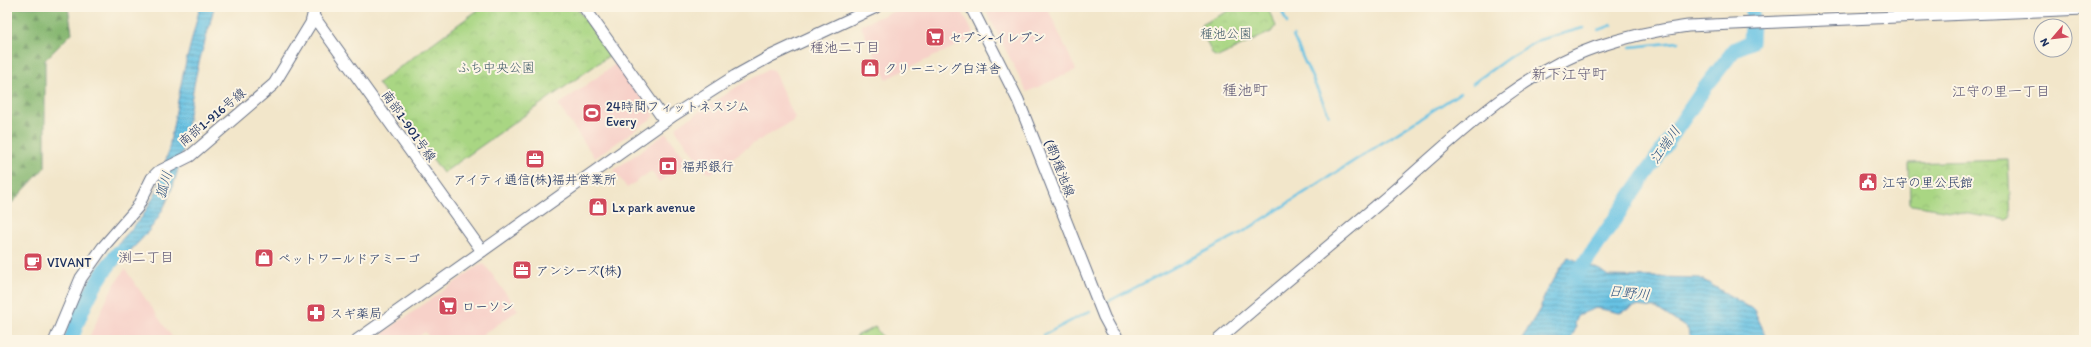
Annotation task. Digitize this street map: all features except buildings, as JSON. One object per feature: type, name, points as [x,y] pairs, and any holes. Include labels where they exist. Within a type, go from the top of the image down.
[{"type":"street","points":[[584,7],[665,121]]},
{"type":"street","points":[[357,340],[665,121],[727,81],[772,56],[876,7]]},
{"type":"street","name":"(都)種池線","points":[[971,7],[1018,100],[1104,317],[1110,330],[1119,340]]},
{"type":"street","points":[[1218,340],[1479,117],[1509,95],[1565,61],[1597,47],[1648,32],[1688,26],[2084,9]]},
{"type":"street","name":"南部1-916号線","points":[[55,340],[81,278],[103,247],[137,208],[152,178],[158,172],[196,151],[274,84],[314,12]]},
{"type":"street","name":"南部1-901号線","points":[[314,12],[482,251]]},
{"type":"shaded area","points":[[904,7],[960,7],[975,37],[886,79],[860,25]]},
{"type":"shaded area","points":[[984,7],[1047,7],[1076,70],[1027,92]]},
{"type":"shaded area","points":[[617,63],[655,116],[595,158],[558,105]]},
{"type":"shaded area","points":[[770,69],[773,70],[795,118],[793,121],[754,143],[711,173],[706,172],[676,130],[677,126],[740,85]]},
{"type":"shaded area","points":[[666,133],[688,162],[659,182],[651,171],[627,188],[614,170]]},
{"type":"shaded area","points":[[481,264],[485,265],[518,310],[476,340],[431,340],[425,332],[414,340],[388,340],[383,333]]},
{"type":"shaded area","points":[[125,269],[174,340],[88,340],[111,290]]},
{"type":"green space","points":[[7,7],[68,7],[72,33],[45,60],[45,167],[12,203],[7,202]]},
{"type":"green space","name":"ふち中央公園","points":[[482,7],[576,7],[610,55],[443,173],[378,83]]},
{"type":"green space","name":"種池公園","points":[[1237,7],[1267,7],[1276,26],[1273,31],[1218,57],[1213,55],[1200,29],[1202,24]]},
{"type":"green space","points":[[2008,160],[2011,218],[2007,220],[1912,205],[1910,203],[1909,163]]},
{"type":"green space","points":[[875,327],[884,340],[858,340],[856,336]]},
{"type":"water","points":[[200,7],[214,7],[196,75],[183,147],[174,183],[154,224],[112,271],[101,263],[142,217],[157,191],[168,153],[183,74]]},
{"type":"water","name":"日野川","points":[[1568,257],[1600,270],[1608,276],[1700,278],[1754,310],[1768,340],[1696,340],[1689,334],[1688,329],[1656,308],[1636,306],[1620,313],[1596,308],[1578,315],[1575,323],[1576,328],[1570,340],[1521,340],[1540,309],[1546,291]]},
{"type":"waterway","points":[[1280,7],[1287,23]]},
{"type":"waterway","name":"江端川","points":[[1573,280],[1704,89],[1735,49],[1751,42],[1753,7]]},
{"type":"waterway","points":[[1599,30],[1612,25]]},
{"type":"waterway","points":[[1472,84],[1511,56],[1539,40],[1583,28]]},
{"type":"waterway","points":[[1293,36],[1329,115]]},
{"type":"waterway","points":[[1631,47],[1678,42]]},
{"type":"waterway","points":[[1109,301],[1243,232],[1460,93]]},
{"type":"waterway","name":"狐川","points":[[71,340],[90,293],[119,252]]},
{"type":"waterway","points":[[1044,335],[1090,311]]},
{"type":"place","name":"セブン-イレブン","points":[[935,37]]},
{"type":"place","name":"クリーニング白洋舎","points":[[870,68]]},
{"type":"place","name":"24時間フィットネスジム Every","points":[[592,113]]},
{"type":"place","name":"アイティ通信(株)福井営業所","points":[[535,159]]},
{"type":"place","name":"福邦銀行","points":[[668,166]]},
{"type":"place","name":"江守の里公民館","points":[[1868,182]]},
{"type":"place","name":"Lx park avenue","points":[[598,207]]},
{"type":"place","name":"ペットワールドアミーゴ","points":[[264,258]]},
{"type":"place","name":"VIVANT","points":[[33,262]]},
{"type":"place","name":"アンシーズ(株)","points":[[522,270]]},
{"type":"place","name":"ローソン","points":[[448,306]]},
{"type":"place","name":"スギ薬局","points":[[316,313]]},
{"type":"district","name":"種池二丁目","points":[[845,47]]},
{"type":"district","name":"新下江守町","points":[[1569,74]]},
{"type":"district","name":"種池町","points":[[1245,90]]},
{"type":"district","name":"江守の里一丁目","points":[[2001,91]]},
{"type":"district","name":"渕二丁目","points":[[146,257]]}]
